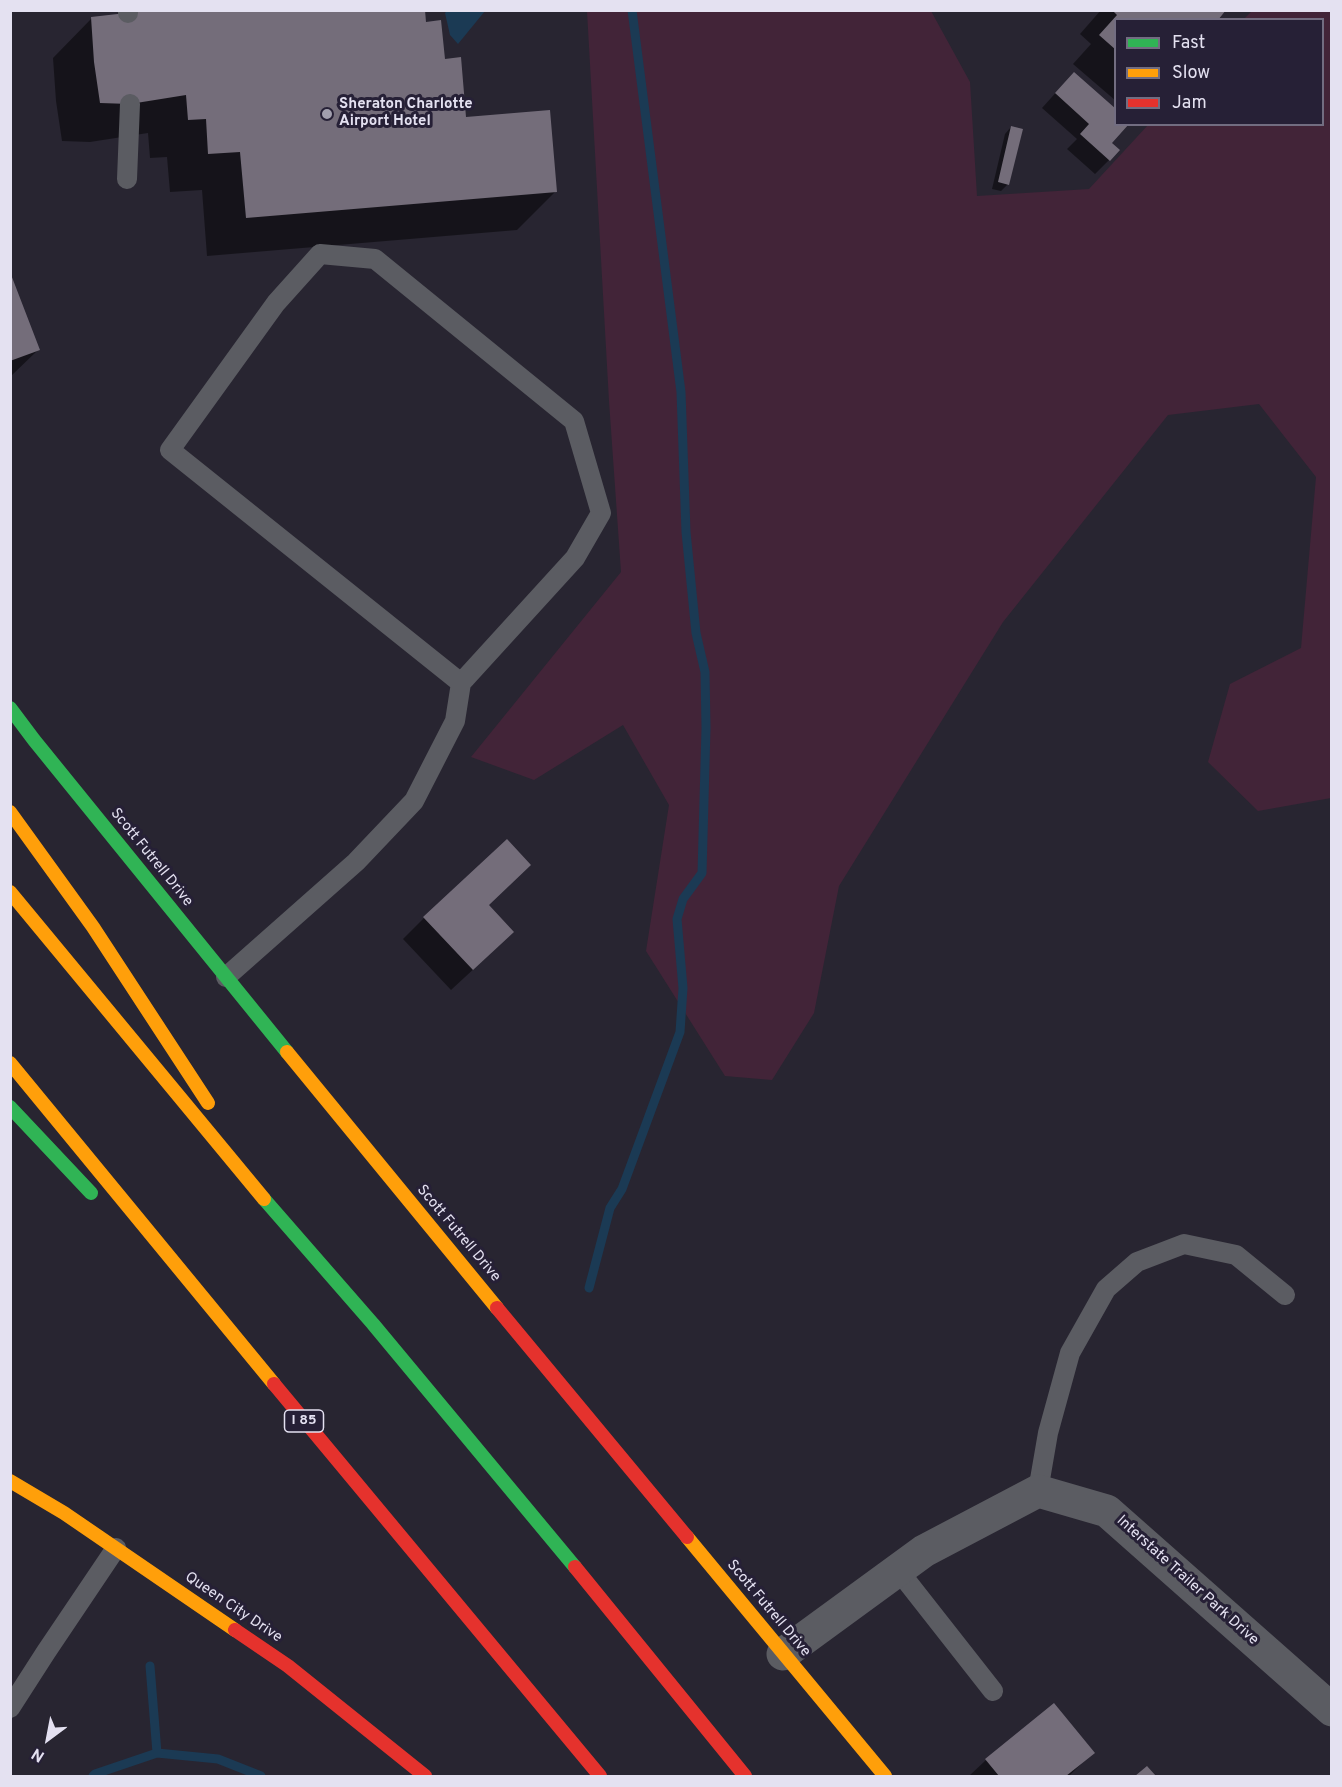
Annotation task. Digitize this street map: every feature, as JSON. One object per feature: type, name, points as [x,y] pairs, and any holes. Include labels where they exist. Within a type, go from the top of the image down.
[{"type":"main road","name":"Scott Futrell Drive","points":[[10,708],[360,1142],[885,1776]]},
{"type":"main road","points":[[10,812],[93,927],[214,1111]]},
{"type":"main road","points":[[10,892],[288,1229],[373,1324],[745,1776]]},
{"type":"main road","name":"I 85","points":[[10,1063],[600,1776]]},
{"type":"main road","points":[[10,1107],[100,1202]]},
{"type":"main road","points":[[226,1131],[288,1229]]},
{"type":"main road","points":[[157,1263],[295,1409]]},
{"type":"main road","name":"Queen City Drive","points":[[10,1481],[64,1513],[288,1666],[425,1776]]},
{"type":"street","points":[[783,1654],[924,1551],[1038,1491]]},
{"type":"street","name":"Interstate Trailer Park Drive","points":[[1038,1491],[1107,1511],[1332,1710]]},
{"type":"lane","points":[[127,179],[130,104]]},
{"type":"lane","points":[[226,976],[356,862],[414,801],[455,721],[460,683],[575,558],[601,513],[574,421],[375,259],[320,254],[276,303],[170,450],[460,683]]},
{"type":"lane","points":[[1038,1491],[1048,1433],[1070,1353],[1106,1289],[1137,1262],[1184,1244],[1236,1255],[1285,1295]]},
{"type":"lane","points":[[10,1708],[116,1548]]},
{"type":"lane","points":[[898,1570],[993,1691]]},
{"type":"shaded area","points":[[587,11],[931,11],[970,82],[977,196],[1089,189],[1147,126],[1324,126],[1324,18],[1245,18],[1252,11],[1331,11],[1331,798],[1258,811],[1208,762],[1230,684],[1301,648],[1316,477],[1259,404],[1168,415],[1003,622],[839,886],[814,1013],[772,1080],[725,1076],[646,951],[669,805],[623,725],[534,780],[471,757],[621,572]]},
{"type":"water","points":[[448,10],[485,11],[458,44],[450,35],[445,13]]},
{"type":"building","name":"Sheraton Charlotte Airport Hotel","points":[[153,10],[425,10],[426,22],[441,20],[445,59],[461,57],[466,117],[550,110],[557,192],[246,218],[240,152],[208,154],[206,119],[188,120],[186,95],[130,104],[100,103],[91,17]]},
{"type":"building","points":[[1112,10],[1226,10],[1220,18],[1114,18],[1117,15]]},
{"type":"building","points":[[1114,18],[1114,48],[1099,35]]},
{"type":"building","points":[[1074,72],[1114,107],[1114,126],[1127,126],[1112,143],[1120,150],[1110,161],[1080,134],[1089,124],[1055,93]]},
{"type":"building","points":[[1011,126],[1023,129],[1009,185],[998,182]]},
{"type":"building","points":[[10,272],[40,350],[10,361]]},
{"type":"building","points":[[507,839],[531,865],[489,905],[514,932],[473,970],[423,917]]},
{"type":"building","points":[[1054,1703],[1095,1753],[1066,1776],[999,1776],[985,1759]]},
{"type":"building","points":[[1147,1766],[1156,1776],[1135,1776]]},
{"type":"waterway","points":[[589,1288],[610,1208],[622,1189],[680,1032],[683,988],[677,919],[683,899],[702,873],[706,728],[705,672],[696,633],[686,532],[681,392],[632,10]]},
{"type":"waterway","points":[[150,1666],[157,1753]]},
{"type":"waterway","points":[[93,1776],[157,1753],[218,1759],[261,1776]]},
{"type":"traffic: fast","points":[[10,708],[287,1052]]},
{"type":"traffic: fast","points":[[10,1107],[91,1193]]},
{"type":"traffic: fast","points":[[264,1199],[373,1324],[575,1567]]},
{"type":"traffic: slow","points":[[10,812],[93,927],[208,1103]]},
{"type":"traffic: slow","points":[[10,892],[264,1199]]},
{"type":"traffic: slow","points":[[287,1052],[497,1308]]},
{"type":"traffic: slow","points":[[10,1063],[274,1384]]},
{"type":"traffic: slow","points":[[10,1481],[64,1513],[235,1630]]},
{"type":"traffic: slow","points":[[687,1537],[885,1776]]},
{"type":"traffic: jam","points":[[497,1308],[687,1537]]},
{"type":"traffic: jam","points":[[274,1384],[600,1776]]},
{"type":"traffic: jam","points":[[575,1567],[745,1776]]},
{"type":"traffic: jam","points":[[235,1630],[288,1666],[425,1776]]},
{"type":"place","name":"Sheraton Charlotte Airport Hotel","points":[[327,114]]}]
